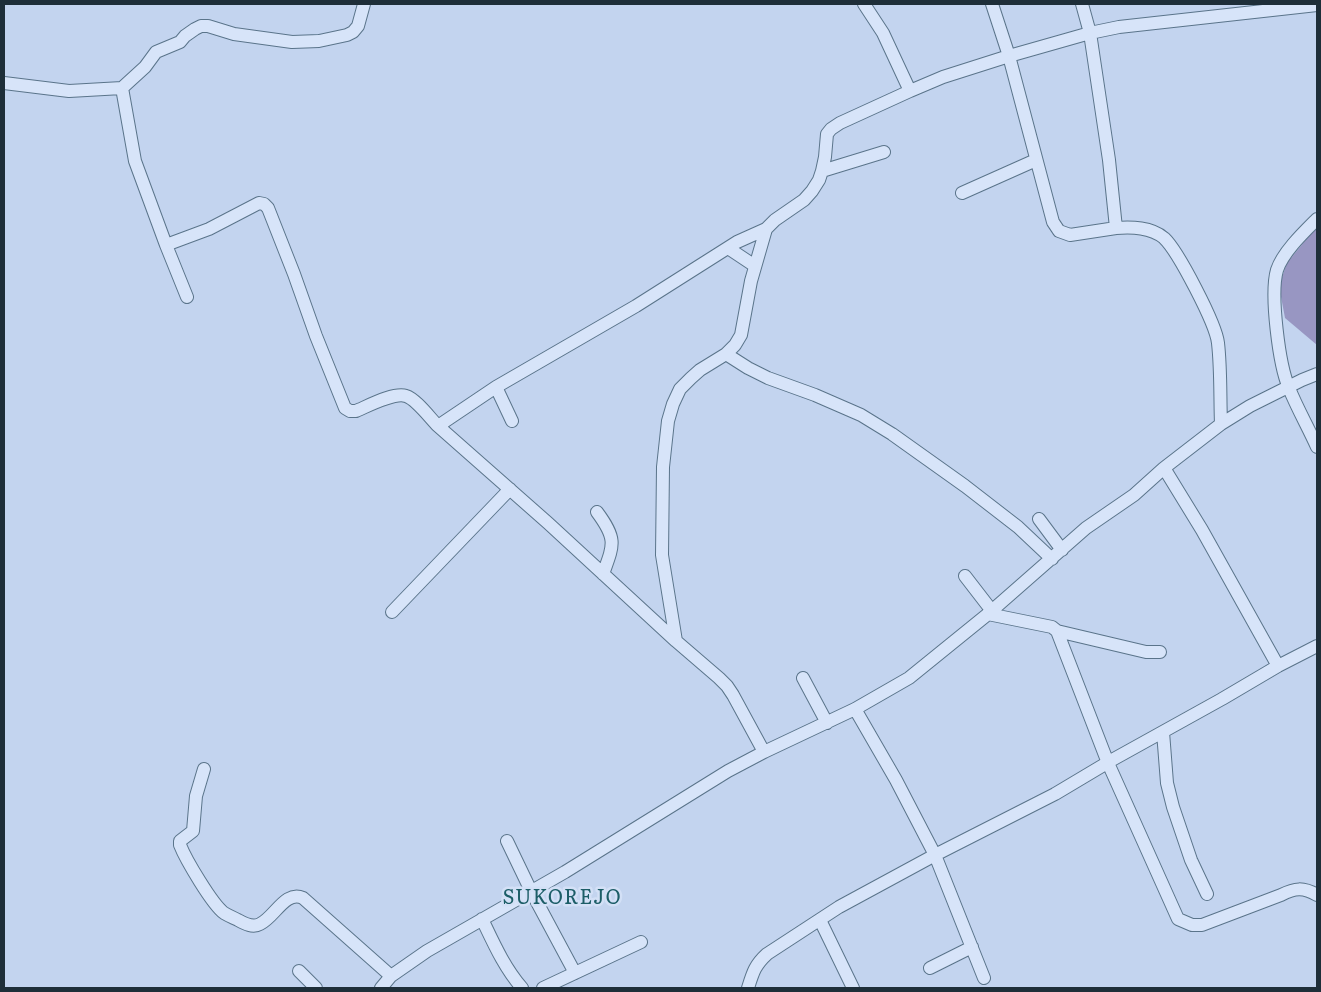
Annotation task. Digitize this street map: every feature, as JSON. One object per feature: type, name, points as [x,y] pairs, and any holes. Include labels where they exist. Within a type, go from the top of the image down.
[{"type":"street","points":[[4,83],[69,91],[122,88],[144,67],[156,52],[180,42],[185,36],[201,26],[208,26],[234,34],[292,42],[319,41],[353,32],[358,26],[364,4]]},
{"type":"street","points":[[864,4],[883,33],[910,91]]},
{"type":"street","points":[[992,4],[1009,56],[1053,222],[1059,230],[1070,234],[1116,228],[1142,228],[1164,238],[1192,282],[1207,311],[1218,341],[1221,424]]},
{"type":"street","points":[[1082,4],[1090,33],[1109,160],[1116,228]]},
{"type":"street","points":[[438,426],[496,387],[636,306],[737,242],[766,229],[775,220],[804,200],[815,186],[825,157],[827,134],[840,123],[944,77],[1090,33],[1119,28],[1317,6]]},
{"type":"street","points":[[122,88],[135,161],[187,297]]},
{"type":"street","points":[[822,170],[884,152]]},
{"type":"street","points":[[962,193],[1036,160]]},
{"type":"street","points":[[166,245],[209,229],[258,203],[264,204],[268,208],[345,408],[356,411],[396,395],[404,395],[411,398],[438,426],[727,686],[764,752]]},
{"type":"street","points":[[1317,219],[1286,253],[1278,270],[1275,290],[1278,338],[1288,387],[1317,446]]},
{"type":"street","points":[[676,641],[662,555],[663,467],[668,421],[680,389],[700,370],[726,354],[741,335],[755,266],[766,229]]},
{"type":"street","points":[[728,248],[755,266]]},
{"type":"street","points":[[726,354],[768,378],[815,395],[861,415],[884,429],[1018,526],[1052,559]]},
{"type":"street","points":[[381,988],[391,976],[427,951],[565,872],[720,776],[764,752],[855,708],[909,678],[990,613],[1086,528],[1134,495],[1164,468],[1221,424],[1250,406],[1317,374]]},
{"type":"street","points":[[496,387],[512,421]]},
{"type":"street","points":[[1164,468],[1202,530],[1278,666]]},
{"type":"street","points":[[392,612],[510,489]]},
{"type":"street","points":[[598,512],[608,526],[612,538],[612,549],[603,574]]},
{"type":"street","points":[[1039,519],[1062,550]]},
{"type":"street","points":[[965,576],[990,613],[1146,652],[1160,652]]},
{"type":"street","points":[[1057,631],[1108,763],[1178,919],[1192,925],[1202,925],[1292,890],[1309,890],[1317,895]]},
{"type":"street","points":[[748,988],[758,962],[767,954],[839,907],[1055,794],[1278,666],[1317,646]]},
{"type":"street","points":[[803,678],[827,722]]},
{"type":"street","points":[[855,708],[896,780],[935,856],[984,978]]},
{"type":"street","points":[[1163,732],[1167,783],[1173,807],[1191,860],[1207,894]]},
{"type":"street","points":[[204,769],[196,796],[193,831],[180,841],[180,845],[211,898],[223,912],[254,926],[266,920],[289,898],[298,895],[391,976]]},
{"type":"street","points":[[507,841],[531,891],[575,973]]},
{"type":"street","points":[[482,919],[511,976],[522,988]]},
{"type":"street","points":[[820,920],[853,988]]},
{"type":"street","points":[[543,988],[641,942]]},
{"type":"street","points":[[930,968],[972,947]]},
{"type":"street","points":[[299,971],[316,988]]},
{"type":"shaded area","points":[[1317,226],[1317,345],[1285,318],[1279,286],[1287,263]]},
{"type":"district","name":"SUKOREJO","points":[[562,898]]}]
